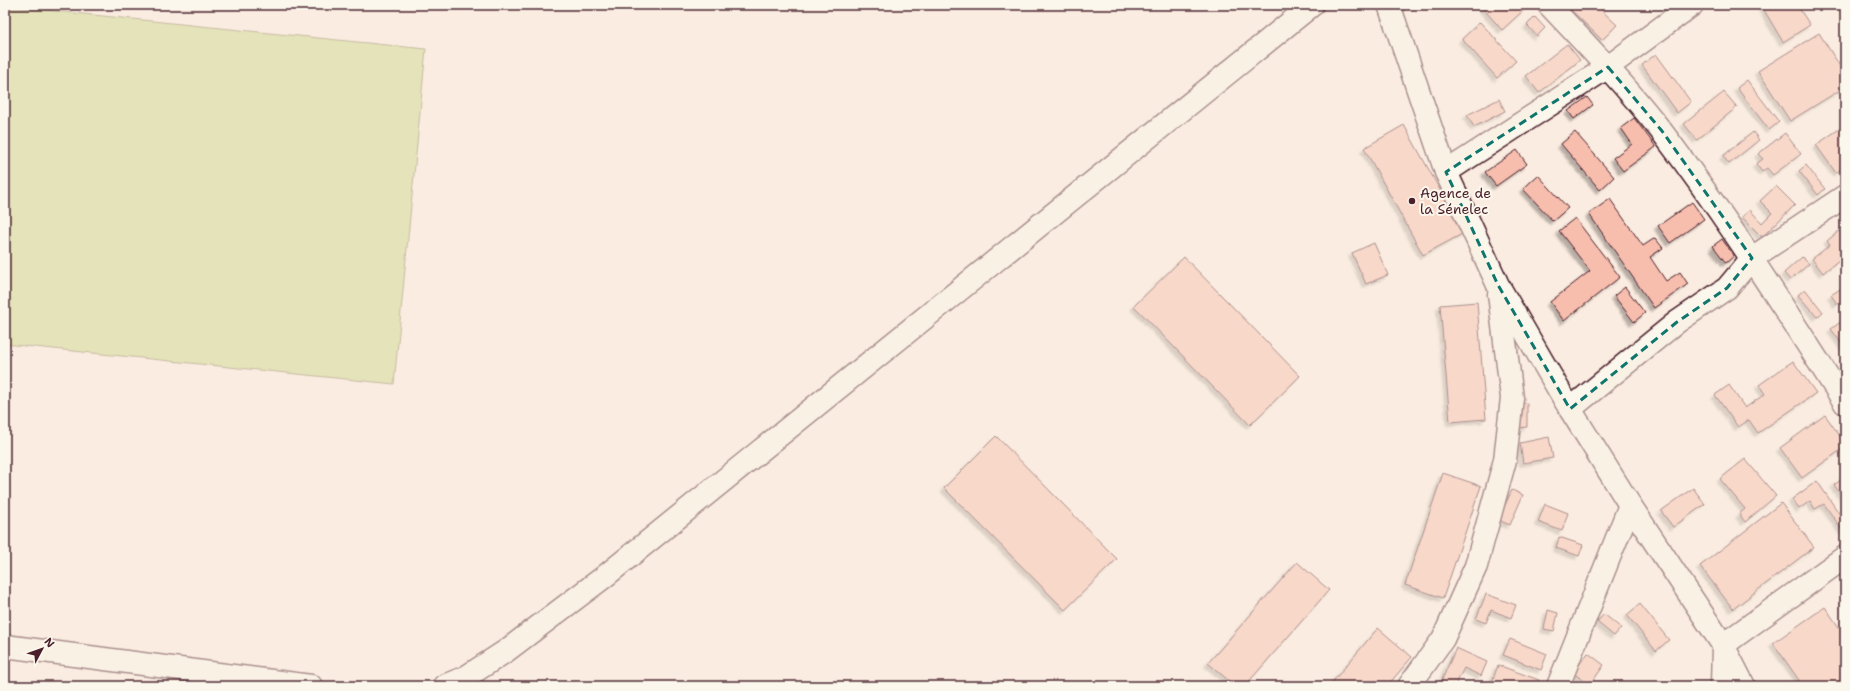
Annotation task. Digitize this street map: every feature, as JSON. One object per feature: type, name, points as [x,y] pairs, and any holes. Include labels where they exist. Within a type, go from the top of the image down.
[{"type":"street","points":[[444,686],[466,677],[506,651],[604,577],[1312,5]]},
{"type":"street","points":[[1389,5],[1446,172],[1498,285],[1570,409],[1630,505],[1723,645],[1744,686]]},
{"type":"street","points":[[1549,5],[1608,67],[1662,132],[1752,258],[1845,403]]},
{"type":"street","points":[[1446,172],[1608,67],[1692,5]]},
{"type":"street","points":[[1570,409],[1677,322],[1727,288],[1752,258],[1845,196]]},
{"type":"street","points":[[1409,686],[1443,639],[1476,566],[1505,460],[1512,398],[1498,285]]},
{"type":"street","points":[[1558,686],[1630,505]]},
{"type":"street","points":[[1723,645],[1845,557]]},
{"type":"street","points":[[1722,686],[1723,645]]},
{"type":"street","points":[[5,646],[311,686]]},
{"type":"highlighted area","points":[[1608,67],[1662,131],[1752,258],[1727,288],[1677,322],[1570,409],[1498,285],[1446,172]]},
{"type":"green space","points":[[5,6],[426,49],[394,384],[5,344]]},
{"type":"building","points":[[1480,5],[1522,5],[1525,9],[1502,30]]},
{"type":"building","points":[[1566,5],[1575,5],[1581,10],[1586,5],[1596,5],[1617,25],[1602,40]]},
{"type":"building","points":[[1761,5],[1797,5],[1810,25],[1783,42]]},
{"type":"building","points":[[1535,17],[1545,28],[1537,36],[1527,25]]},
{"type":"building","points":[[1480,22],[1516,61],[1497,78],[1462,39]]},
{"type":"building","points":[[1819,33],[1845,74],[1845,87],[1790,121],[1758,71]]},
{"type":"building","points":[[1567,44],[1580,60],[1539,93],[1526,76]]},
{"type":"building","points":[[1656,54],[1691,102],[1677,113],[1642,65]]},
{"type":"building","points":[[1747,80],[1779,122],[1769,130],[1737,88]]},
{"type":"building","points":[[1724,92],[1737,107],[1697,140],[1684,124]]},
{"type":"building","points":[[1587,97],[1593,105],[1574,119],[1568,111]]},
{"type":"building","points":[[1499,99],[1505,111],[1474,127],[1467,115]]},
{"type":"building","points":[[1634,118],[1656,147],[1623,171],[1613,158],[1632,144],[1621,128]]},
{"type":"building","points":[[1404,125],[1464,233],[1423,255],[1364,148]]},
{"type":"building","points":[[1845,125],[1845,166],[1836,173],[1816,145]]},
{"type":"building","points":[[1575,132],[1614,177],[1600,190],[1561,144]]},
{"type":"building","points":[[1753,132],[1759,140],[1729,164],[1723,156]]},
{"type":"building","points":[[1785,133],[1801,154],[1773,175],[1767,168],[1762,172],[1756,164],[1763,159],[1758,154]]},
{"type":"building","points":[[1517,150],[1527,164],[1496,186],[1485,172]]},
{"type":"building","points":[[1806,165],[1825,189],[1818,195],[1799,171]]},
{"type":"building","points":[[1538,175],[1568,208],[1553,221],[1523,189]]},
{"type":"building","points":[[1776,186],[1795,205],[1762,237],[1742,217],[1750,210],[1762,223],[1772,213],[1760,201]]},
{"type":"building","points":[[1610,199],[1643,246],[1655,238],[1663,248],[1650,257],[1666,281],[1680,272],[1688,284],[1654,308],[1589,214]]},
{"type":"building","points":[[1692,202],[1704,219],[1670,243],[1658,226]]},
{"type":"building","points":[[1575,218],[1620,277],[1564,321],[1550,302],[1590,271],[1559,231]]},
{"type":"building","points":[[1839,231],[1845,238],[1845,255],[1823,273],[1812,259],[1830,245],[1827,241]]},
{"type":"building","points":[[1722,239],[1734,256],[1726,263],[1713,246]]},
{"type":"building","points":[[1374,243],[1388,275],[1366,284],[1352,253]]},
{"type":"building","points":[[1184,257],[1300,376],[1250,425],[1134,306]]},
{"type":"building","points":[[1802,257],[1809,264],[1790,280],[1784,273]]},
{"type":"building","points":[[1845,286],[1845,299],[1837,304],[1831,295]]},
{"type":"building","points":[[1625,287],[1645,313],[1634,322],[1614,296]]},
{"type":"building","points":[[1805,289],[1823,312],[1817,317],[1798,295]]},
{"type":"building","points":[[1477,302],[1486,419],[1450,422],[1440,305]]},
{"type":"building","points":[[1845,319],[1845,348],[1831,329]]},
{"type":"building","points":[[1793,361],[1816,393],[1758,433],[1749,420],[1738,427],[1715,395],[1729,385],[1745,408],[1765,394],[1759,385]]},
{"type":"building","points":[[1527,403],[1527,427],[1518,428],[1517,404]]},
{"type":"building","points":[[1825,415],[1845,443],[1845,447],[1802,478],[1780,448]]},
{"type":"building","points":[[996,436],[1117,559],[1065,610],[944,488]]},
{"type":"building","points":[[1549,437],[1553,458],[1523,463],[1520,443]]},
{"type":"building","points":[[1745,459],[1776,496],[1745,522],[1739,514],[1745,509],[1720,479]]},
{"type":"building","points":[[1443,473],[1481,486],[1443,598],[1405,585]]},
{"type":"building","points":[[1845,477],[1845,499],[1834,485]]},
{"type":"building","points":[[1817,481],[1845,522],[1845,529],[1843,531],[1824,504],[1815,509],[1810,501],[1799,509],[1792,499]]},
{"type":"building","points":[[1693,488],[1705,504],[1673,527],[1661,511]]},
{"type":"building","points":[[1512,490],[1523,495],[1510,525],[1498,520]]},
{"type":"building","points":[[1781,503],[1814,547],[1733,609],[1700,566]]},
{"type":"building","points":[[1545,504],[1568,513],[1562,531],[1538,522]]},
{"type":"building","points":[[1559,537],[1583,545],[1579,556],[1556,548]]},
{"type":"building","points":[[1297,562],[1329,590],[1245,686],[1235,686],[1208,663]]},
{"type":"building","points":[[1486,594],[1516,605],[1511,618],[1491,610],[1486,623],[1476,619]]},
{"type":"building","points":[[1640,604],[1669,640],[1656,651],[1627,615]]},
{"type":"building","points":[[1825,607],[1845,636],[1845,686],[1803,686],[1773,643]]},
{"type":"building","points":[[1548,610],[1558,613],[1554,631],[1544,629]]},
{"type":"building","points":[[1604,614],[1621,628],[1614,636],[1597,622]]},
{"type":"building","points":[[1378,628],[1412,657],[1387,686],[1329,686]]},
{"type":"building","points":[[1510,639],[1547,654],[1541,670],[1503,655]]},
{"type":"building","points":[[1456,648],[1487,662],[1481,676],[1464,668],[1455,686],[1445,686],[1440,684]]},
{"type":"building","points":[[1588,653],[1604,665],[1590,685],[1573,673]]},
{"type":"building","points":[[1498,665],[1539,680],[1537,686],[1502,686],[1492,682]]},
{"type":"place","name":"Agence de la Sénelec","points":[[1412,201]]}]
